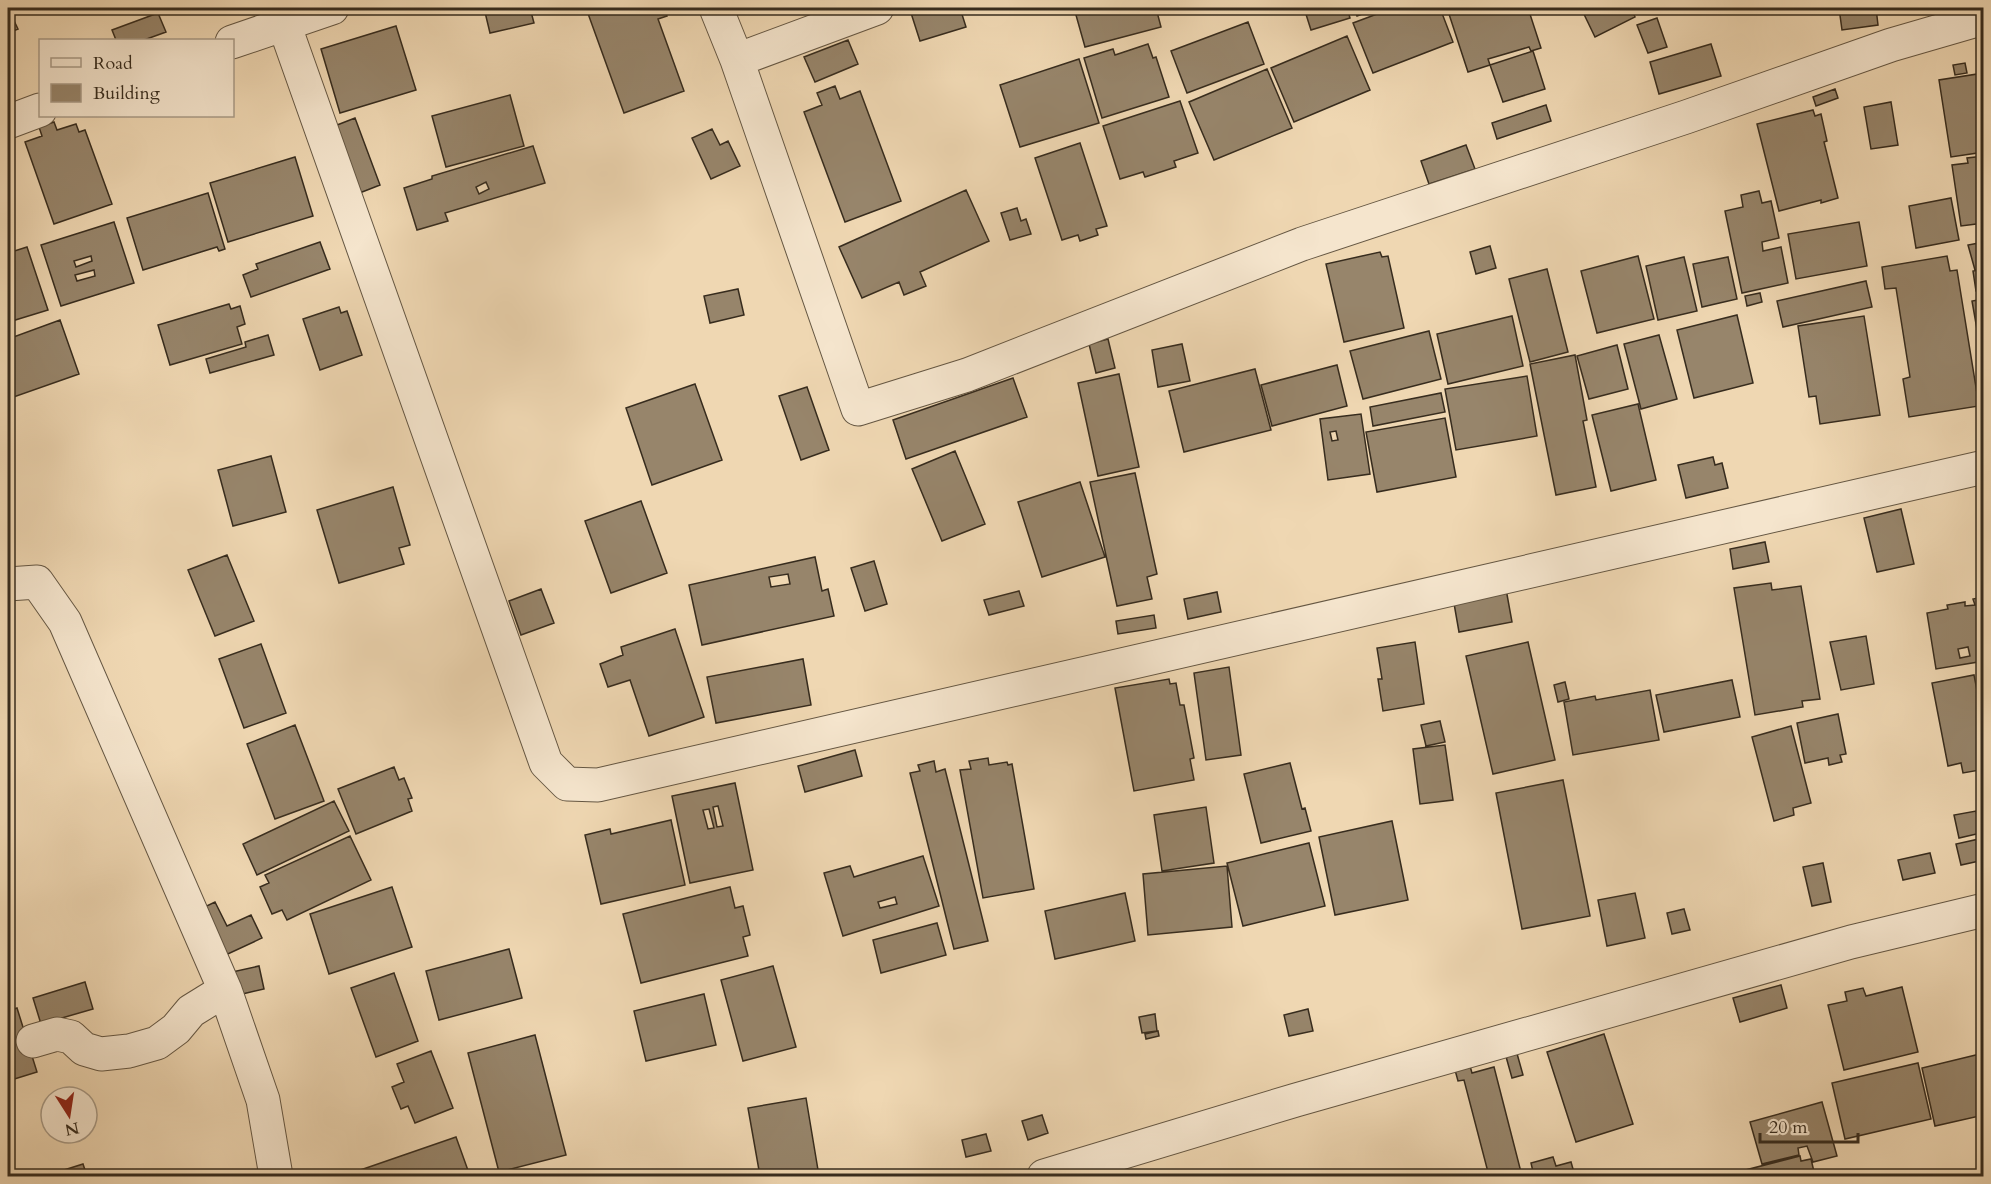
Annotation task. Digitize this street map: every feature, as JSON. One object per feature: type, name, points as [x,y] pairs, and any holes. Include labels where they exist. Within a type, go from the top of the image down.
[{"type":"street","points":[[234,41],[332,8]]},
{"type":"street","points":[[716,8],[737,60],[858,409],[967,375],[1302,244],[1686,117],[1891,45],[1983,18]]},
{"type":"street","points":[[737,60],[877,8]]},
{"type":"street","points":[[284,24],[546,764],[567,784],[598,785],[1983,467]]},
{"type":"street","points":[[8,122],[39,110]]},
{"type":"street","points":[[8,584],[37,582],[65,622],[225,990],[263,1100],[276,1176]]},
{"type":"street","points":[[1044,1176],[1307,1097],[1806,955],[1983,910]]},
{"type":"street","points":[[33,1041],[57,1034],[71,1037],[84,1049],[101,1054],[129,1051],[157,1043],[176,1029],[191,1011],[225,990]]},
{"type":"building","points":[[8,8],[18,29],[8,33]]},
{"type":"building","points":[[484,8],[530,8],[534,23],[490,33]]},
{"type":"building","points":[[586,8],[664,8],[667,16],[658,19],[684,91],[624,113]]},
{"type":"building","points":[[930,8],[960,8],[966,27],[920,41],[911,13]]},
{"type":"building","points":[[1074,8],[1156,8],[1161,27],[1085,47]]},
{"type":"building","points":[[1304,8],[1347,8],[1350,18],[1311,30]]},
{"type":"building","points":[[1354,8],[1372,8],[1373,10],[1357,16]]},
{"type":"building","points":[[1393,8],[1440,8],[1453,42],[1373,73],[1353,23]]},
{"type":"building","points":[[1447,8],[1528,8],[1541,48],[1531,51],[1529,47],[1488,59],[1490,65],[1468,72]]},
{"type":"building","points":[[1581,8],[1631,8],[1635,17],[1595,37]]},
{"type":"building","points":[[1839,8],[1876,8],[1878,25],[1842,30]]},
{"type":"building","points":[[158,13],[166,32],[147,39],[116,39],[112,30]]},
{"type":"building","points":[[1657,18],[1667,47],[1648,53],[1637,25]]},
{"type":"building","points":[[1248,22],[1264,64],[1187,93],[1171,51]]},
{"type":"building","points":[[396,26],[416,90],[340,113],[321,49]]},
{"type":"building","points":[[1347,36],[1370,90],[1294,122],[1271,68]]},
{"type":"building","points":[[848,40],[858,64],[815,82],[804,57]]},
{"type":"building","points":[[1148,44],[1153,58],[1156,57],[1169,97],[1102,118],[1084,58],[1113,49],[1115,55]]},
{"type":"building","points":[[1711,44],[1721,76],[1659,94],[1650,62]]},
{"type":"building","points":[[1533,51],[1545,89],[1503,102],[1490,65]]},
{"type":"building","points":[[1079,59],[1099,123],[1020,147],[1000,85]]},
{"type":"building","points":[[1965,63],[1967,73],[1955,75],[1953,65]]},
{"type":"building","points":[[1267,69],[1292,128],[1214,160],[1189,102]]},
{"type":"building","points":[[1984,73],[1984,152],[1951,157],[1939,80]]},
{"type":"building","points":[[835,86],[840,99],[860,91],[901,201],[845,222],[804,112],[822,105],[817,93]]},
{"type":"building","points":[[1835,89],[1838,98],[1816,106],[1813,97]]},
{"type":"building","points":[[510,95],[524,146],[446,167],[432,116]]},
{"type":"building","points":[[1180,101],[1198,153],[1174,161],[1176,167],[1145,177],[1143,172],[1120,179],[1103,126]]},
{"type":"building","points":[[1891,102],[1898,145],[1871,149],[1864,107]]},
{"type":"building","points":[[1546,105],[1551,121],[1497,139],[1492,123]]},
{"type":"building","points":[[1813,110],[1815,116],[1821,114],[1827,141],[1824,142],[1838,198],[1779,211],[1757,124]]},
{"type":"building","points":[[355,118],[380,185],[357,194],[332,127]]},
{"type":"building","points":[[54,122],[57,130],[76,124],[79,132],[85,130],[112,204],[54,224],[25,142],[42,136],[39,127]]},
{"type":"building","points":[[712,129],[720,145],[728,141],[740,166],[711,179],[692,138]]},
{"type":"building","points":[[1080,143],[1107,226],[1096,229],[1098,235],[1080,241],[1078,235],[1062,240],[1035,158]]},
{"type":"building","points":[[1466,145],[1475,169],[1429,184],[1421,161]]},
{"type":"building","points":[[533,146],[545,183],[445,213],[448,221],[417,230],[404,188],[432,179],[432,176]],"holes":[[[486,182],[489,189],[479,194],[476,187]]]},
{"type":"building","points":[[1984,156],[1984,223],[1961,226],[1952,165],[1968,163],[1967,158]]},
{"type":"building","points":[[295,157],[313,216],[228,242],[210,183]]},
{"type":"building","points":[[966,190],[989,241],[920,272],[926,286],[904,295],[899,282],[862,298],[839,247]]},
{"type":"building","points":[[1759,191],[1762,203],[1771,201],[1779,238],[1762,242],[1763,251],[1781,247],[1788,283],[1742,293],[1725,211],[1743,207],[1741,195]]},
{"type":"building","points":[[208,193],[225,249],[219,251],[217,247],[143,270],[127,218]]},
{"type":"building","points":[[1951,198],[1959,240],[1916,248],[1909,206]]},
{"type":"building","points":[[1017,208],[1021,221],[1026,219],[1031,234],[1010,240],[1001,213]]},
{"type":"building","points":[[114,222],[134,283],[61,306],[41,245]],"holes":[[[91,256],[92,261],[76,267],[74,261]],[[94,270],[95,276],[77,281],[75,275]]]},
{"type":"building","points":[[1859,222],[1867,266],[1796,279],[1788,234]]},
{"type":"building","points":[[320,242],[330,269],[251,297],[243,275],[258,269],[256,264]]},
{"type":"building","points":[[1984,242],[1984,268],[1975,270],[1968,245]]},
{"type":"building","points":[[1490,246],[1496,268],[1476,274],[1470,252]]},
{"type":"building","points":[[27,247],[48,310],[12,321],[8,308],[8,253]]},
{"type":"building","points":[[1380,252],[1382,257],[1388,256],[1404,328],[1344,342],[1326,264]]},
{"type":"building","points":[[1638,256],[1654,319],[1597,333],[1581,271]]},
{"type":"building","points":[[1947,256],[1950,271],[1957,270],[1979,406],[1909,417],[1903,379],[1910,377],[1896,288],[1885,289],[1882,267]]},
{"type":"building","points":[[1684,257],[1697,311],[1658,320],[1646,266]]},
{"type":"building","points":[[1728,257],[1737,299],[1702,307],[1693,264]]},
{"type":"building","points":[[1547,269],[1568,352],[1530,362],[1509,279]]},
{"type":"building","points":[[1984,269],[1984,290],[1976,291],[1973,271]]},
{"type":"building","points":[[1866,281],[1872,307],[1783,327],[1777,301]]},
{"type":"building","points":[[738,289],[744,315],[710,323],[704,296]]},
{"type":"building","points":[[1760,293],[1762,302],[1747,306],[1745,296]]},
{"type":"building","points":[[1984,299],[1984,369],[1972,301]]},
{"type":"building","points":[[229,304],[231,309],[240,306],[245,324],[237,327],[242,344],[170,365],[158,325]]},
{"type":"building","points":[[339,307],[341,313],[347,311],[362,355],[320,370],[303,319]]},
{"type":"building","points":[[1737,315],[1753,383],[1694,398],[1677,330]]},
{"type":"building","points":[[1512,316],[1523,366],[1448,384],[1437,334]]},
{"type":"building","points":[[1864,316],[1880,415],[1820,424],[1816,396],[1809,397],[1798,326]]},
{"type":"building","points":[[60,320],[79,374],[8,399],[8,339]]},
{"type":"building","points":[[1429,331],[1441,379],[1363,399],[1350,351]]},
{"type":"building","points":[[268,335],[274,355],[210,373],[206,359],[246,347],[245,342]]},
{"type":"building","points":[[1659,335],[1677,399],[1641,409],[1624,344]]},
{"type":"building","points":[[1108,339],[1115,368],[1096,373],[1089,344]]},
{"type":"building","points":[[1182,344],[1190,381],[1158,387],[1152,350]]},
{"type":"building","points":[[1617,345],[1628,389],[1589,399],[1577,356]]},
{"type":"building","points":[[1575,355],[1587,420],[1583,421],[1596,487],[1556,495],[1530,364]]},
{"type":"building","points":[[1337,365],[1347,406],[1272,426],[1261,385]]},
{"type":"building","points":[[1255,369],[1271,430],[1184,452],[1169,391]]},
{"type":"building","points":[[1119,374],[1139,467],[1098,476],[1078,383]]},
{"type":"building","points":[[1527,376],[1537,436],[1456,450],[1445,389]]},
{"type":"building","points":[[1013,378],[1027,417],[906,459],[893,420]]},
{"type":"building","points":[[695,384],[722,460],[652,485],[626,408]]},
{"type":"building","points":[[807,387],[829,450],[801,460],[779,396]]},
{"type":"building","points":[[1441,393],[1445,412],[1373,426],[1370,407]]},
{"type":"building","points":[[1638,404],[1656,480],[1611,491],[1592,415]]},
{"type":"building","points":[[1361,414],[1370,474],[1328,480],[1320,419]],"holes":[[[1336,431],[1338,440],[1332,441],[1330,432]]]},
{"type":"building","points":[[1445,418],[1456,477],[1377,492],[1366,432]]},
{"type":"building","points":[[955,451],[985,524],[942,541],[912,469]]},
{"type":"building","points":[[271,456],[286,512],[233,526],[218,470]]},
{"type":"building","points":[[1713,457],[1715,465],[1722,463],[1728,488],[1686,498],[1678,465]]},
{"type":"building","points":[[1135,473],[1157,574],[1147,577],[1152,599],[1117,606],[1090,482]]},
{"type":"building","points":[[1080,482],[1105,557],[1042,577],[1018,502]]},
{"type":"building","points":[[393,487],[410,545],[399,548],[404,564],[339,583],[317,510]]},
{"type":"building","points":[[641,501],[667,573],[611,593],[585,521]]},
{"type":"building","points":[[1901,509],[1914,564],[1877,572],[1864,518]]},
{"type":"building","points":[[1765,542],[1769,562],[1733,569],[1730,549]]},
{"type":"building","points":[[227,555],[254,621],[215,636],[188,570]]},
{"type":"building","points":[[815,557],[822,591],[828,589],[834,616],[702,645],[689,585]],"holes":[[[788,574],[790,584],[771,587],[769,577]]]},
{"type":"building","points":[[874,561],[887,604],[865,611],[851,568]]},
{"type":"building","points":[[1771,583],[1772,590],[1801,586],[1820,699],[1802,701],[1803,707],[1755,715],[1734,588]]},
{"type":"building","points":[[541,589],[554,623],[521,635],[509,601]]},
{"type":"building","points":[[1506,589],[1512,622],[1459,632],[1452,592]]},
{"type":"building","points":[[1019,591],[1024,606],[989,615],[984,600]]},
{"type":"building","points":[[1217,592],[1221,612],[1188,619],[1184,599]]},
{"type":"building","points":[[1984,597],[1984,661],[1936,669],[1927,613],[1948,609],[1947,605],[1965,602],[1965,606],[1975,605],[1973,599]],"holes":[[[1968,647],[1970,656],[1960,658],[1958,649]]]},
{"type":"building","points":[[1154,615],[1156,628],[1118,634],[1116,621]]},
{"type":"building","points":[[675,629],[704,717],[649,736],[630,680],[608,687],[600,664],[623,655],[621,647]]},
{"type":"building","points":[[1866,636],[1874,684],[1841,690],[1830,642]]},
{"type":"building","points":[[1415,642],[1424,704],[1383,711],[1378,679],[1382,679],[1377,648]]},
{"type":"building","points":[[1528,642],[1555,760],[1493,774],[1466,656]]},
{"type":"building","points":[[261,644],[286,713],[244,728],[219,659]]},
{"type":"building","points":[[803,659],[811,705],[716,723],[707,677]]},
{"type":"building","points":[[1229,667],[1241,755],[1206,760],[1194,673]]},
{"type":"building","points":[[1974,675],[1984,726],[1984,759],[1978,760],[1980,770],[1963,773],[1961,763],[1948,766],[1932,683]]},
{"type":"building","points":[[1169,679],[1170,684],[1176,683],[1180,705],[1184,705],[1194,758],[1190,759],[1194,780],[1134,791],[1115,688]]},
{"type":"building","points":[[1732,680],[1740,717],[1664,732],[1656,695]]},
{"type":"building","points":[[1565,682],[1569,699],[1558,702],[1554,685]]},
{"type":"building","points":[[1650,690],[1659,740],[1573,755],[1564,702],[1595,696],[1596,700]]},
{"type":"building","points":[[1838,714],[1846,754],[1840,755],[1842,762],[1829,765],[1828,758],[1805,763],[1797,723]]},
{"type":"building","points":[[1440,721],[1445,742],[1426,746],[1421,725]]},
{"type":"building","points":[[295,725],[324,801],[275,819],[247,744]]},
{"type":"building","points":[[1791,726],[1811,803],[1793,808],[1794,815],[1774,821],[1752,737]]},
{"type":"building","points":[[1445,745],[1453,800],[1420,804],[1413,749]]},
{"type":"building","points":[[855,750],[862,776],[805,792],[798,766]]},
{"type":"building","points":[[988,758],[989,765],[1007,762],[1008,765],[1012,764],[1034,889],[983,898],[960,770],[971,769],[969,761]]},
{"type":"building","points":[[934,761],[936,772],[945,769],[988,941],[954,949],[910,773],[920,771],[918,765]]},
{"type":"building","points":[[1290,763],[1302,809],[1305,808],[1311,831],[1261,843],[1244,774]]},
{"type":"building","points":[[394,767],[399,780],[404,778],[412,798],[408,799],[412,811],[356,834],[338,789]]},
{"type":"building","points":[[1563,780],[1590,916],[1522,929],[1496,793]]},
{"type":"building","points":[[735,783],[753,870],[690,883],[672,796]],"holes":[[[718,806],[723,826],[717,827],[713,807]],[[709,809],[714,828],[708,829],[703,810]]]},
{"type":"building","points":[[334,801],[349,831],[257,875],[243,844]]},
{"type":"building","points":[[1206,807],[1214,863],[1162,871],[1154,815]]},
{"type":"building","points":[[1976,811],[1981,833],[1959,838],[1954,815]]},
{"type":"building","points":[[671,820],[685,885],[601,904],[585,835],[610,829],[611,834]]},
{"type":"building","points":[[1392,821],[1408,900],[1335,915],[1319,837]]},
{"type":"building","points":[[350,836],[371,880],[287,920],[282,910],[272,914],[260,887],[269,883],[265,875]]},
{"type":"building","points":[[1979,839],[1984,860],[1961,865],[1956,844]]},
{"type":"building","points":[[1309,843],[1325,906],[1243,926],[1227,863]]},
{"type":"building","points":[[1930,853],[1935,873],[1903,880],[1898,860]]},
{"type":"building","points":[[923,856],[939,906],[843,936],[824,873],[850,866],[854,877]],"holes":[[[895,897],[897,904],[880,908],[878,902]]]},
{"type":"building","points":[[1823,863],[1831,902],[1812,906],[1803,867]]},
{"type":"building","points":[[1227,866],[1232,927],[1148,935],[1143,874]]},
{"type":"building","points":[[392,887],[412,947],[329,974],[310,914]]},
{"type":"building","points":[[730,887],[735,908],[743,906],[750,935],[743,937],[748,956],[641,983],[623,914]]},
{"type":"building","points":[[1125,893],[1135,941],[1055,959],[1045,911]]},
{"type":"building","points":[[1635,893],[1645,938],[1607,946],[1598,900]]},
{"type":"building","points":[[215,902],[227,926],[251,915],[262,938],[217,959],[194,912]]},
{"type":"building","points":[[1684,909],[1690,930],[1672,934],[1667,913]]},
{"type":"building","points":[[937,923],[946,955],[881,973],[873,940]]},
{"type":"building","points":[[509,949],[522,998],[439,1020],[426,971]]},
{"type":"building","points":[[259,966],[264,989],[238,995],[232,972]]},
{"type":"building","points":[[773,966],[796,1047],[743,1061],[721,980]]},
{"type":"building","points":[[394,973],[418,1041],[376,1057],[351,988]]},
{"type":"building","points":[[85,982],[93,1009],[41,1024],[33,998]]},
{"type":"building","points":[[1781,985],[1787,1008],[1740,1022],[1733,998]]},
{"type":"building","points":[[1902,987],[1918,1052],[1844,1070],[1828,1005],[1847,1001],[1845,992],[1863,988],[1866,996]]},
{"type":"building","points":[[704,994],[716,1045],[646,1061],[634,1011]]},
{"type":"building","points":[[17,1008],[37,1072],[8,1081],[8,1011]]},
{"type":"building","points":[[1308,1009],[1313,1031],[1289,1036],[1284,1015]]},
{"type":"building","points":[[1155,1014],[1157,1031],[1142,1033],[1139,1017]]},
{"type":"building","points":[[1158,1031],[1159,1036],[1146,1039],[1145,1034]]},
{"type":"building","points":[[1604,1034],[1633,1124],[1576,1142],[1547,1052]]},
{"type":"building","points":[[535,1035],[566,1155],[499,1172],[468,1053]]},
{"type":"building","points":[[1516,1050],[1523,1075],[1512,1078],[1505,1053]]},
{"type":"building","points":[[431,1051],[453,1108],[415,1123],[408,1106],[401,1109],[392,1087],[404,1082],[397,1064]]},
{"type":"building","points":[[1984,1053],[1984,1115],[1935,1126],[1922,1068]]},
{"type":"building","points":[[1918,1063],[1931,1119],[1845,1139],[1832,1083]]},
{"type":"building","points":[[1470,1066],[1472,1073],[1494,1067],[1522,1176],[1489,1176],[1464,1080],[1458,1081],[1455,1070]]},
{"type":"building","points":[[806,1098],[819,1176],[760,1176],[748,1108]]},
{"type":"building","points":[[1822,1102],[1837,1156],[1813,1162],[1807,1146],[1798,1148],[1799,1155],[1762,1164],[1750,1122]]},
{"type":"building","points":[[1042,1115],[1048,1133],[1028,1140],[1022,1121]]},
{"type":"building","points":[[986,1134],[991,1151],[966,1157],[962,1140]]},
{"type":"building","points":[[456,1137],[470,1176],[343,1176]]},
{"type":"building","points":[[1800,1156],[1801,1161],[1811,1159],[1815,1176],[1722,1176]]},
{"type":"building","points":[[1553,1157],[1556,1166],[1571,1162],[1575,1176],[1534,1176],[1531,1163]]},
{"type":"building","points":[[83,1164],[87,1176],[45,1176]]}]
